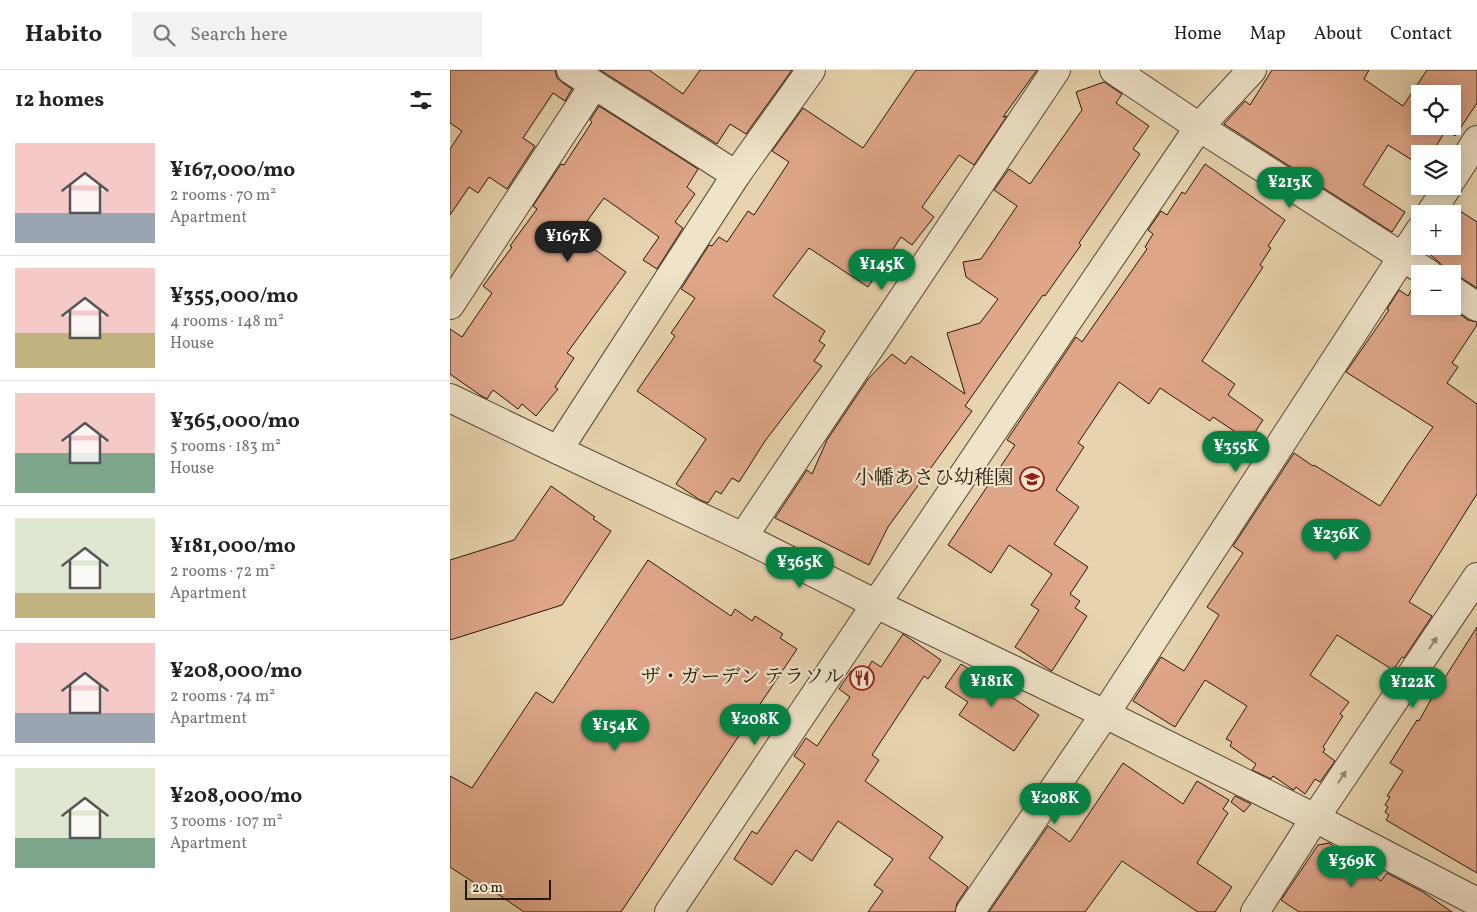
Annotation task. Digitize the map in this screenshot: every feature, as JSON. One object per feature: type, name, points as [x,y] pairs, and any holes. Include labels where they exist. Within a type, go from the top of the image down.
[{"type":"street","points":[[571,70],[736,175]]},
{"type":"street","points":[[558,450],[736,175],[811,70]]},
{"type":"street","points":[[742,537],[1056,70]]},
{"type":"street","points":[[1114,70],[1416,265]]},
{"type":"street","points":[[669,912],[1199,126],[1252,70]]},
{"type":"street","points":[[450,305],[594,85]]},
{"type":"street","points":[[1461,165],[1477,140]]},
{"type":"street","points":[[970,912],[1105,714],[1411,244]]},
{"type":"street","points":[[1461,296],[1477,307]]},
{"type":"street","points":[[450,398],[742,537],[1105,714],[1315,818],[1477,902]]},
{"type":"street","points":[[1255,912],[1315,818],[1477,577]]},
{"type":"building","points":[[450,70],[555,70],[557,78],[572,89],[565,101],[553,93],[523,138],[535,146],[507,189],[489,177],[478,193],[469,187],[450,215],[450,149],[462,131],[450,123]]},
{"type":"building","points":[[600,70],[649,70],[683,94],[700,70],[792,70],[746,134],[730,124],[717,144]]},
{"type":"building","points":[[916,70],[1037,70],[1003,117],[1007,116],[974,165],[959,155],[922,207],[934,217],[912,245],[901,237],[868,287],[809,248],[773,296],[825,331],[819,341],[825,345],[814,361],[822,366],[765,441],[739,482],[732,478],[721,494],[716,491],[708,503],[700,500],[676,484],[706,439],[637,391],[675,336],[671,333],[695,298],[681,289],[709,245],[712,246],[719,237],[727,242],[748,211],[754,215],[789,162],[772,151],[803,108],[863,148]]},
{"type":"building","points":[[1272,70],[1369,70],[1364,79],[1403,106],[1411,94],[1411,135],[1443,135],[1437,145],[1411,145],[1411,159],[1388,145],[1363,185],[1405,212],[1392,232],[1224,124],[1245,101],[1250,105]]},
{"type":"building","points":[[1427,70],[1477,70],[1477,103],[1461,127],[1461,85],[1417,85]]},
{"type":"building","points":[[1104,82],[1122,94],[1116,103],[1149,126],[1133,149],[1140,154],[1079,243],[1081,245],[1045,296],[1043,295],[965,406],[972,411],[888,527],[869,565],[775,518],[807,470],[812,474],[827,440],[868,379],[892,354],[905,364],[911,356],[965,394],[947,333],[980,323],[998,299],[966,277],[963,262],[981,259],[1017,206],[994,190],[1009,169],[1030,184],[1082,110],[1076,92]]},
{"type":"building","points":[[599,106],[698,169],[687,187],[695,194],[675,222],[683,228],[657,269],[643,260],[659,237],[604,198],[576,236],[626,272],[567,353],[574,358],[555,387],[558,389],[536,416],[522,404],[518,409],[493,390],[487,399],[450,374],[450,329],[462,337],[492,293],[483,286],[537,209],[533,206],[561,164],[564,165],[592,122],[590,120]]},
{"type":"building","points":[[1205,164],[1285,220],[1268,246],[1271,248],[1260,265],[1263,267],[1202,361],[1235,384],[1228,395],[1263,420],[1249,441],[1213,417],[1210,421],[1160,388],[1149,404],[1119,382],[1078,443],[1084,447],[1056,490],[1079,507],[1054,544],[1088,567],[1070,594],[1080,601],[1075,608],[1087,616],[1052,671],[1015,647],[1039,610],[1031,605],[1052,574],[1009,545],[991,573],[948,545],[1015,445],[1007,440],[1076,337],[1082,342],[1147,249],[1145,247],[1153,234],[1148,230],[1161,211],[1167,215],[1182,192],[1185,194]]},
{"type":"building","points":[[1461,212],[1477,222],[1477,288],[1461,278],[1461,265],[1442,265],[1430,255],[1461,255]]},
{"type":"building","points":[[1399,290],[1408,296],[1411,291],[1411,315],[1461,315],[1468,320],[1477,322],[1477,325],[1452,363],[1458,367],[1447,383],[1477,404],[1477,494],[1409,602],[1432,616],[1404,658],[1402,657],[1393,670],[1337,635],[1310,675],[1349,702],[1340,714],[1343,716],[1323,747],[1325,749],[1323,752],[1335,761],[1320,782],[1315,779],[1305,794],[1296,787],[1294,790],[1292,789],[1273,776],[1271,779],[1252,770],[1256,764],[1230,746],[1232,742],[1226,739],[1247,706],[1205,680],[1175,727],[1133,701],[1161,657],[1184,671],[1219,615],[1207,607],[1243,553],[1233,546],[1294,453],[1380,506],[1433,427],[1346,372],[1389,310],[1387,309]]},
{"type":"building","points":[[551,486],[595,517],[593,519],[611,531],[562,605],[450,640],[450,560],[514,540]]},
{"type":"building","points":[[648,560],[731,616],[735,609],[752,621],[755,616],[783,634],[780,638],[797,649],[621,912],[524,912],[489,888],[487,891],[450,867],[450,776],[472,788],[536,692],[553,703]]},
{"type":"building","points":[[1477,627],[1477,873],[1386,820],[1389,815],[1385,812],[1388,807],[1385,805],[1390,797],[1387,796],[1403,771],[1390,763],[1417,720],[1419,721]]},
{"type":"building","points":[[903,634],[941,660],[928,679],[924,676],[872,755],[879,760],[865,781],[943,837],[929,858],[968,887],[957,903],[955,912],[868,912],[883,891],[874,885],[893,859],[838,821],[812,861],[796,850],[772,885],[734,859],[752,831],[757,834],[805,764],[794,756],[806,738],[817,746],[850,697],[839,689],[851,671],[862,678],[872,661],[881,667]]},
{"type":"building","points":[[961,664],[1039,715],[1014,751],[959,715],[968,702],[945,687]]},
{"type":"building","points":[[1123,763],[1183,804],[1197,781],[1229,800],[1223,809],[1228,813],[1197,863],[1232,887],[1215,912],[1198,912],[1122,861],[1085,912],[989,912],[1048,826],[1070,842]]},
{"type":"building","points":[[1235,796],[1251,804],[1244,812],[1231,802]]},
{"type":"building","points":[[1329,843],[1381,881],[1387,873],[1423,892],[1452,912],[1299,912],[1281,900],[1318,845]]},
{"type":"place","name":"小幡あさひ幼稚園","points":[[1032,479]]},
{"type":"place","name":"ザ・ガーデン テラソル","points":[[862,678]]}]
